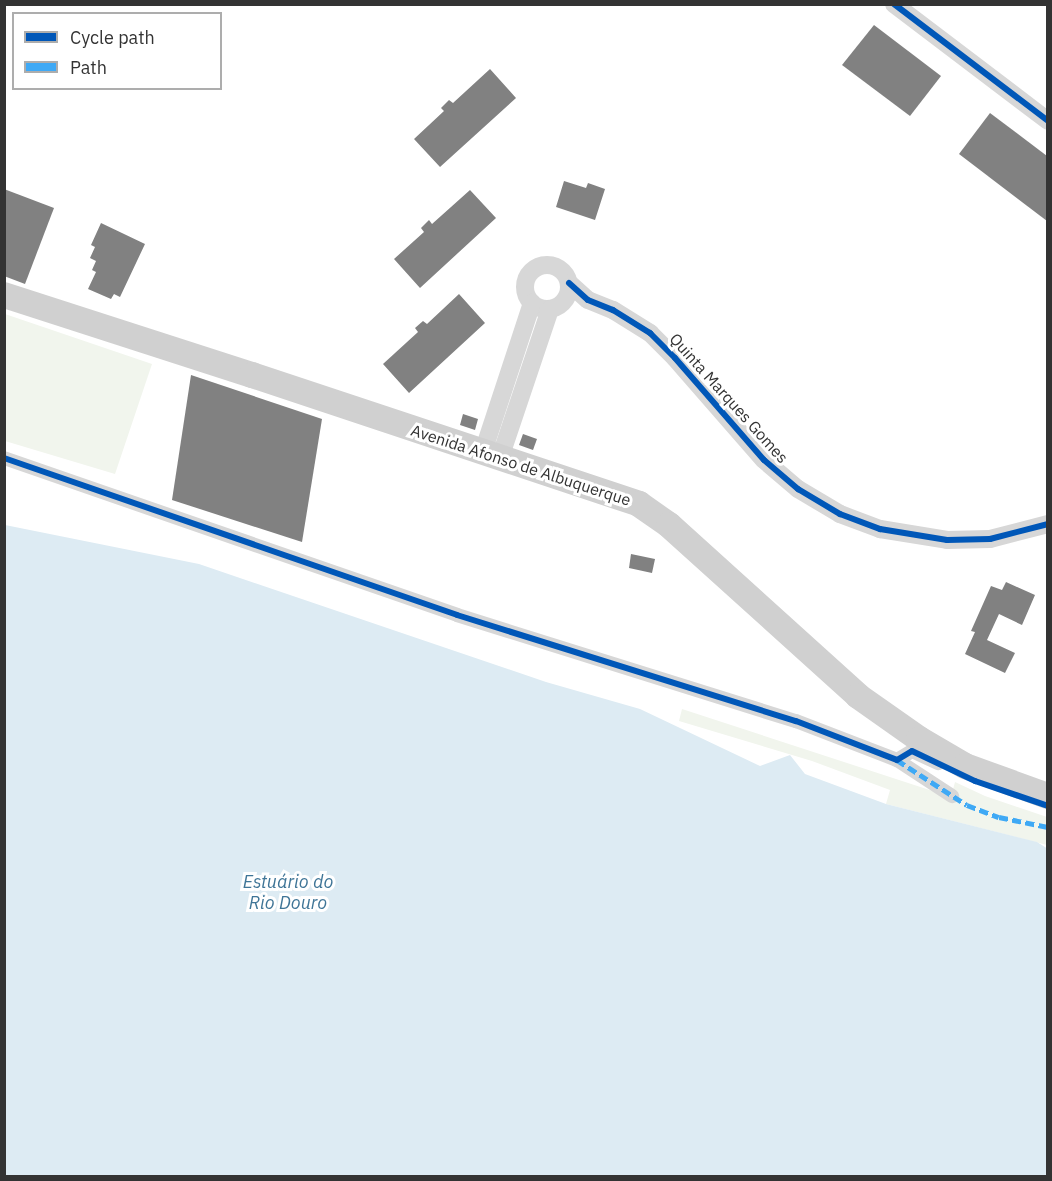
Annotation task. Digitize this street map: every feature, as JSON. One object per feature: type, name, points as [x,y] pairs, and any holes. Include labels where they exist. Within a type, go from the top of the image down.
[{"type":"main road","name":"Avenida Afonso de Albuquerque","points":[[4,295],[628,500],[649,510],[858,696],[919,739],[965,766],[1047,796]]},
{"type":"street","points":[[894,4],[1047,121]]},
{"type":"street","name":"Quinta Marques Gomes","points":[[491,455],[532,303],[525,286],[530,273],[535,268],[542,265],[556,266],[562,270],[569,283],[588,300],[613,310],[650,333],[675,358],[764,460],[798,489],[840,514],[880,529],[947,540],[990,539],[1047,524]]},
{"type":"street","points":[[491,455],[556,306],[569,290],[569,283]]},
{"type":"street","name":"Quinta Marques Gomes","points":[[532,303],[556,306],[588,300]]},
{"type":"street","points":[[4,458],[457,615],[796,721],[897,760],[952,796]]},
{"type":"street","points":[[897,760],[912,751],[975,781]]},
{"type":"shaded area","points":[[5,314],[152,364],[115,474],[5,441]]},
{"type":"shaded area","points":[[682,709],[951,797],[955,782],[985,796],[1047,817],[1047,845],[886,804],[890,790],[812,761],[679,721]]},
{"type":"water","name":"Estuário do Rio Douro","points":[[5,525],[199,564],[546,682],[640,709],[760,766],[790,755],[805,774],[886,804],[1037,842],[1048,849],[1047,1176],[5,1176]]},
{"type":"building","points":[[874,25],[941,76],[910,116],[842,65]]},
{"type":"building","points":[[490,69],[516,98],[440,167],[414,139],[444,111],[441,108],[449,100],[453,103]]},
{"type":"building","points":[[990,113],[1047,156],[1047,221],[959,154]]},
{"type":"building","points":[[564,181],[586,188],[588,183],[605,189],[595,220],[556,207]]},
{"type":"building","points":[[4,189],[54,208],[25,284],[4,276]]},
{"type":"building","points":[[470,190],[496,218],[420,288],[394,259],[424,232],[421,228],[429,220],[432,224]]},
{"type":"building","points":[[101,223],[145,244],[120,297],[114,294],[111,299],[88,289],[96,272],[92,270],[96,261],[90,258],[95,247],[91,245]]},
{"type":"building","points":[[459,294],[485,323],[409,393],[383,364],[418,332],[415,328],[423,321],[427,324]]},
{"type":"building","points":[[191,375],[322,419],[302,542],[172,500]]},
{"type":"building","points":[[463,414],[478,419],[475,430],[460,425]]},
{"type":"building","points":[[523,434],[537,439],[533,450],[519,445]]},
{"type":"building","points":[[631,554],[655,559],[652,573],[629,568]]},
{"type":"building","points":[[1006,582],[1035,595],[1022,625],[999,614],[987,640],[1015,653],[1005,673],[965,654],[975,632],[971,631],[991,586],[1002,590]]},
{"type":"marked path","points":[[897,760],[967,805],[999,817],[1048,827]]},
{"type":"cycle path","points":[[894,4],[1048,121]]},
{"type":"cycle path","points":[[569,283],[588,300],[613,310],[650,333],[675,358],[764,460],[798,489],[840,514],[880,529],[947,540],[990,539],[1048,524]]},
{"type":"cycle path","points":[[4,458],[457,615],[796,721],[897,760],[912,751],[975,781],[1048,806]]}]
